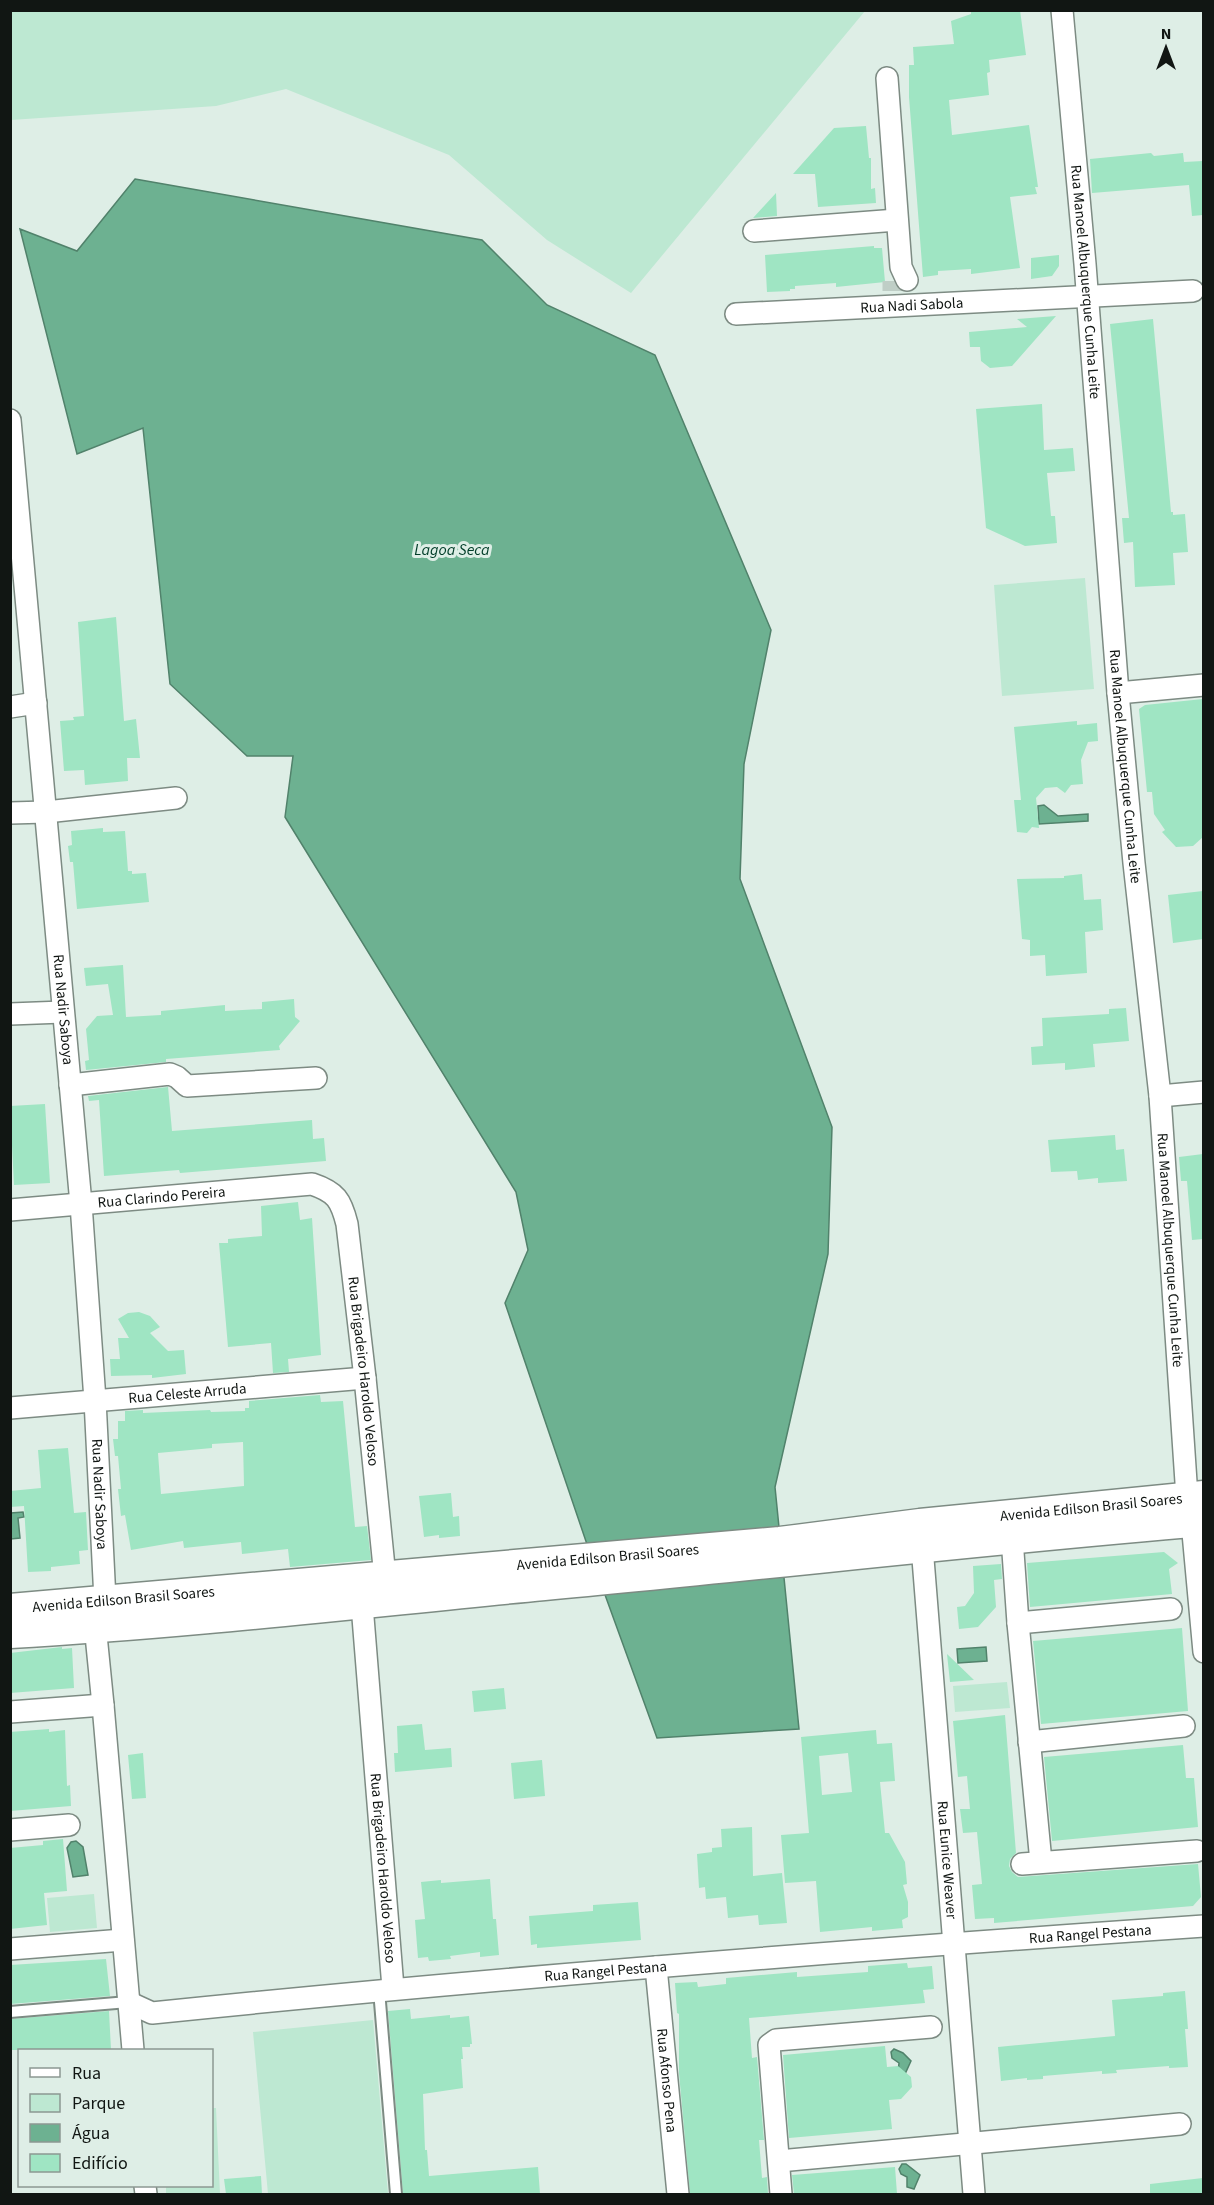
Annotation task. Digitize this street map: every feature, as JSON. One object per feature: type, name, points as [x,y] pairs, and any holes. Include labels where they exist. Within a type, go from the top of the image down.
[{"type":"main road","name":"Avenida Edilson Brasil Soares","points":[[10,1609],[98,1610],[363,1605],[596,1570],[921,1536],[1026,1529],[1196,1509]]},
{"type":"main road","name":"Avenida Edilson Brasil Soares","points":[[10,1633],[98,1610],[385,1577],[596,1570]]},
{"type":"street","name":"Rua Manoel Albuquerque Cunha Leite","points":[[1062,10],[1118,693],[1135,875],[1160,1096],[1196,1509],[1203,1652]]},
{"type":"street","points":[[887,78],[900,288]]},
{"type":"street","points":[[754,231],[897,220]]},
{"type":"street","name":"Rua Nadi Sabola","points":[[736,314],[900,288],[1086,298],[1193,291]]},
{"type":"street","name":"Rua Nadir Saboya","points":[[10,420],[81,1204],[95,1400],[98,1610],[103,1705],[133,2049]]},
{"type":"street","points":[[1118,693],[1203,685]]},
{"type":"street","points":[[10,706],[36,703]]},
{"type":"street","points":[[10,813],[46,812],[176,798]]},
{"type":"street","points":[[10,1014],[63,1012]]},
{"type":"street","points":[[70,1085],[170,1074],[187,1086],[316,1078]]},
{"type":"street","points":[[1160,1096],[1203,1092]]},
{"type":"street","name":"Rua Clarindo Pereira","points":[[10,1210],[312,1184]]},
{"type":"street","name":"Rua Brigadeiro Haroldo Veloso","points":[[312,1184],[335,1194],[343,1207],[347,1224],[385,1577]]},
{"type":"street","name":"Rua Celeste Arruda","points":[[10,1408],[365,1378]]},
{"type":"street","points":[[1026,1529],[1018,1623],[1029,1742],[1032,1863],[1197,1851]]},
{"type":"street","name":"Rua Eunice Weaver","points":[[921,1536],[968,2144],[974,2194]]},
{"type":"street","name":"Rua Brigadeiro Haroldo Veloso","points":[[363,1605],[386,1989]]},
{"type":"street","points":[[1018,1623],[1171,1609]]},
{"type":"street","points":[[10,1712],[103,1705]]},
{"type":"street","points":[[1029,1742],[1184,1726]]},
{"type":"street","points":[[10,1830],[69,1825]]},
{"type":"street","name":"Rua Rangel Pestana","points":[[128,2002],[152,2013],[386,1989],[656,1966],[1203,1926]]},
{"type":"street","points":[[10,1949],[123,1940]]},
{"type":"street","name":"Rua Afonso Pena","points":[[656,1966],[678,2194]]},
{"type":"street","points":[[781,2194],[769,2045],[776,2040],[932,2027]]},
{"type":"street","points":[[779,2161],[1180,2124]]},
{"type":"lane","points":[[386,1989],[396,2194]]},
{"type":"lane","name":"Rua Rangel Pestana","points":[[10,2012],[128,2002]]},
{"type":"green space","points":[[11,10],[865,11],[631,293],[547,240],[449,155],[286,89],[216,106],[11,120]]},
{"type":"green space","points":[[1085,578],[1094,689],[1002,696],[994,585]]},
{"type":"green space","points":[[1007,1682],[1010,1708],[955,1712],[953,1686]]},
{"type":"green space","points":[[94,1894],[97,1928],[50,1932],[47,1898]]},
{"type":"green space","points":[[373,2020],[388,2193],[268,2194],[253,2032]]},
{"type":"green space","points":[[213,2108],[216,2108],[220,2194],[166,2194],[166,2187],[213,2187]]},
{"type":"water","name":"Lagoa Seca","points":[[135,179],[482,240],[547,305],[655,355],[771,630],[744,764],[740,879],[832,1127],[828,1254],[775,1487],[799,1729],[657,1738],[592,1559],[505,1303],[528,1250],[516,1192],[285,817],[293,756],[247,756],[170,684],[143,428],[77,454],[20,229],[77,251]]},
{"type":"water","points":[[1044,805],[1058,816],[1088,814],[1088,821],[1039,824],[1038,806]]},
{"type":"water","points":[[23,1512],[24,1517],[18,1518],[20,1538],[11,1539],[11,1513]]},
{"type":"water","points":[[986,1647],[987,1661],[958,1663],[957,1649]]},
{"type":"water","points":[[76,1841],[83,1847],[88,1875],[73,1877],[67,1848],[71,1842]]},
{"type":"water","points":[[894,2049],[903,2053],[911,2061],[905,2074],[898,2072],[899,2063],[892,2058],[891,2052]]},
{"type":"water","points":[[902,2164],[906,2164],[920,2175],[914,2189],[907,2187],[907,2177],[901,2174],[899,2169]]},
{"type":"building","points":[[971,10],[1020,10],[1026,55],[989,60],[990,72],[987,73],[989,95],[949,100],[952,135],[1029,125],[1037,194],[1010,197],[1020,268],[971,274],[971,269],[938,271],[938,275],[923,277],[909,97],[909,65],[914,65],[913,47],[954,44],[951,21],[971,14]]},
{"type":"building","points":[[866,126],[869,158],[871,158],[871,189],[875,188],[876,203],[818,207],[815,174],[793,174],[834,128]]},
{"type":"building","points":[[1151,153],[1154,156],[1183,153],[1184,162],[1203,161],[1203,215],[1192,216],[1189,185],[1092,193],[1090,159]]},
{"type":"building","points":[[776,193],[777,216],[753,218]]},
{"type":"building","points":[[874,246],[874,248],[882,248],[885,282],[836,287],[836,283],[795,286],[795,289],[790,289],[790,291],[767,292],[765,255]]},
{"type":"building","points":[[1059,255],[1059,266],[1052,276],[1031,279],[1031,258]]},
{"type":"building","points":[[1056,316],[1012,366],[990,368],[981,361],[980,347],[970,347],[969,332],[1027,327],[1017,319]]},
{"type":"building","points":[[1153,319],[1171,512],[1173,515],[1185,514],[1188,552],[1173,553],[1175,585],[1135,587],[1133,542],[1124,543],[1122,518],[1129,518],[1110,324]]},
{"type":"building","points":[[1042,404],[1044,450],[1073,448],[1075,471],[1047,473],[1051,516],[1055,516],[1057,543],[1025,546],[986,528],[976,409]]},
{"type":"building","points":[[116,617],[124,721],[136,719],[140,758],[127,758],[128,781],[85,785],[84,770],[64,771],[60,721],[74,720],[73,717],[84,716],[78,622]]},
{"type":"building","points":[[1203,699],[1203,837],[1193,846],[1176,847],[1162,832],[1165,830],[1154,814],[1152,792],[1147,792],[1139,709],[1145,705]]},
{"type":"building","points":[[1077,721],[1077,725],[1097,723],[1098,741],[1088,742],[1081,760],[1083,784],[1071,785],[1065,793],[1057,787],[1045,788],[1036,798],[1039,828],[1032,827],[1027,833],[1017,832],[1014,800],[1021,800],[1014,727]]},
{"type":"building","points":[[103,828],[103,832],[125,831],[128,871],[132,871],[132,874],[146,873],[149,902],[77,909],[73,862],[70,862],[68,846],[72,845],[71,831]]},
{"type":"building","points":[[1082,874],[1084,900],[1101,899],[1103,930],[1085,932],[1087,973],[1046,976],[1045,955],[1030,956],[1030,940],[1022,939],[1017,879],[1064,878],[1064,876]]},
{"type":"building","points":[[1203,891],[1203,939],[1173,943],[1168,895]]},
{"type":"building","points":[[123,965],[126,1017],[161,1015],[161,1011],[225,1005],[225,1011],[262,1009],[262,1002],[294,999],[295,1017],[300,1021],[279,1046],[280,1050],[166,1059],[166,1062],[86,1070],[85,1061],[89,1060],[86,1029],[97,1016],[113,1015],[108,984],[86,986],[84,968]]},
{"type":"building","points":[[1126,1008],[1129,1041],[1093,1044],[1095,1067],[1065,1070],[1065,1063],[1032,1065],[1031,1047],[1043,1046],[1042,1018],[1109,1014],[1109,1009]]},
{"type":"building","points":[[168,1087],[172,1131],[312,1120],[313,1139],[324,1138],[326,1161],[180,1173],[179,1170],[104,1176],[99,1100],[89,1101],[88,1096]]},
{"type":"building","points":[[45,1104],[50,1183],[14,1185],[10,1106]]},
{"type":"building","points":[[1115,1135],[1116,1150],[1124,1149],[1127,1181],[1098,1183],[1098,1178],[1078,1180],[1077,1171],[1051,1172],[1048,1140]]},
{"type":"building","points":[[1203,1154],[1203,1239],[1192,1240],[1187,1181],[1181,1181],[1179,1157]]},
{"type":"building","points":[[298,1202],[300,1220],[312,1218],[321,1355],[288,1359],[289,1372],[273,1373],[271,1343],[228,1347],[219,1243],[228,1243],[228,1239],[262,1236],[261,1206]]},
{"type":"building","points":[[139,1312],[150,1316],[160,1327],[150,1333],[168,1351],[184,1350],[186,1374],[152,1378],[152,1375],[111,1376],[110,1359],[120,1359],[118,1338],[129,1338],[118,1319],[128,1313]]},
{"type":"building","points":[[320,1395],[321,1402],[343,1401],[355,1527],[367,1526],[371,1560],[290,1567],[288,1549],[242,1554],[241,1542],[184,1548],[183,1541],[131,1550],[125,1515],[121,1516],[118,1456],[115,1456],[113,1439],[118,1439],[118,1421],[125,1421],[125,1411],[143,1410],[143,1413],[245,1411],[245,1408],[249,1408],[249,1401]],"holes":[[[243,1442],[244,1486],[161,1494],[158,1453],[212,1448],[212,1444]]]},
{"type":"building","points":[[68,1448],[74,1513],[86,1512],[88,1550],[79,1551],[80,1564],[51,1567],[51,1571],[28,1572],[24,1506],[10,1507],[10,1491],[41,1488],[38,1450]]},
{"type":"building","points":[[451,1493],[453,1517],[459,1516],[460,1536],[424,1537],[419,1496]]},
{"type":"building","points":[[1164,1552],[1178,1563],[1169,1569],[1172,1594],[1030,1607],[1027,1563]]},
{"type":"building","points":[[1001,1564],[1002,1579],[994,1580],[996,1607],[978,1627],[959,1629],[957,1607],[965,1606],[974,1593],[973,1566]]},
{"type":"building","points":[[1182,1628],[1188,1711],[1041,1724],[1033,1641]]},
{"type":"building","points":[[62,1647],[62,1649],[72,1648],[74,1688],[10,1693],[10,1653]]},
{"type":"building","points":[[947,1654],[974,1680],[950,1682]]},
{"type":"building","points":[[504,1688],[506,1709],[474,1712],[472,1691]]},
{"type":"building","points":[[1005,1715],[1016,1853],[1010,1859],[1009,1866],[1012,1872],[1018,1877],[1198,1864],[1201,1897],[1193,1906],[994,1923],[994,1918],[975,1919],[972,1885],[982,1884],[977,1832],[963,1833],[960,1809],[970,1809],[967,1776],[958,1777],[953,1721]]},
{"type":"building","points":[[422,1724],[425,1750],[451,1748],[452,1767],[395,1772],[394,1753],[398,1753],[397,1726]]},
{"type":"building","points":[[49,1729],[49,1732],[65,1730],[67,1786],[70,1785],[71,1806],[10,1811],[10,1732]]},
{"type":"building","points":[[876,1730],[877,1744],[892,1743],[895,1781],[880,1782],[885,1833],[889,1833],[905,1862],[907,1884],[903,1885],[908,1902],[908,1917],[902,1920],[903,1928],[872,1931],[872,1927],[820,1932],[816,1881],[785,1883],[781,1835],[809,1833],[801,1737]],"holes":[[[848,1753],[852,1792],[822,1795],[819,1756]]]},
{"type":"building","points":[[1183,1745],[1186,1778],[1194,1778],[1198,1827],[1052,1841],[1044,1757]]},
{"type":"building","points":[[143,1753],[146,1798],[132,1799],[128,1755]]},
{"type":"building","points":[[542,1760],[545,1796],[514,1799],[511,1763]]},
{"type":"building","points":[[752,1827],[753,1876],[782,1873],[787,1923],[759,1925],[758,1915],[728,1918],[726,1897],[706,1899],[705,1887],[699,1888],[697,1854],[712,1852],[712,1848],[722,1847],[721,1829]]},
{"type":"building","points":[[63,1839],[67,1891],[44,1893],[47,1925],[10,1929],[10,1848],[43,1845],[43,1841]]},
{"type":"building","points":[[490,1879],[499,1955],[480,1957],[480,1952],[450,1956],[451,1959],[429,1961],[428,1957],[418,1958],[415,1920],[425,1919],[421,1882],[441,1880],[441,1883]]},
{"type":"building","points":[[638,1902],[641,1940],[537,1948],[537,1944],[531,1945],[529,1916],[593,1911],[593,1905]]},
{"type":"building","points":[[106,1959],[110,1996],[10,2004],[10,1965]]},
{"type":"building","points":[[907,1963],[908,1968],[932,1966],[934,1989],[923,1990],[925,2003],[749,2018],[752,2058],[757,2057],[764,2140],[759,2140],[762,2178],[767,2177],[768,2194],[690,2194],[679,2073],[679,2014],[677,2013],[675,1983],[697,1982],[698,1987],[726,1984],[726,1978],[797,1972],[797,1977],[868,1972],[868,1966]]},
{"type":"building","points":[[1185,1991],[1188,2067],[1116,2070],[1117,2073],[1102,2074],[1102,2071],[1043,2076],[1043,2079],[1001,2081],[998,2047],[1115,2036],[1112,2000],[1163,1996],[1163,1993]]},
{"type":"building","points":[[410,2009],[411,2019],[450,2015],[450,2018],[469,2016],[472,2044],[470,2047],[462,2047],[463,2088],[423,2094],[425,2150],[427,2150],[429,2176],[538,2167],[540,2194],[403,2194],[388,2011]]},
{"type":"building","points":[[109,2011],[111,2049],[10,2050],[10,2019]]},
{"type":"building","points":[[885,2046],[887,2067],[898,2066],[911,2077],[912,2087],[901,2099],[889,2100],[892,2129],[789,2138],[783,2055]]},
{"type":"building","points":[[895,2167],[897,2194],[794,2194],[792,2175]]},
{"type":"building","points":[[261,2176],[262,2194],[226,2194],[224,2179]]},
{"type":"building","points":[[1203,2178],[1203,2194],[1150,2194],[1150,2184]]},
{"type":"tunnel","points":[[893,281],[893,291]]}]
